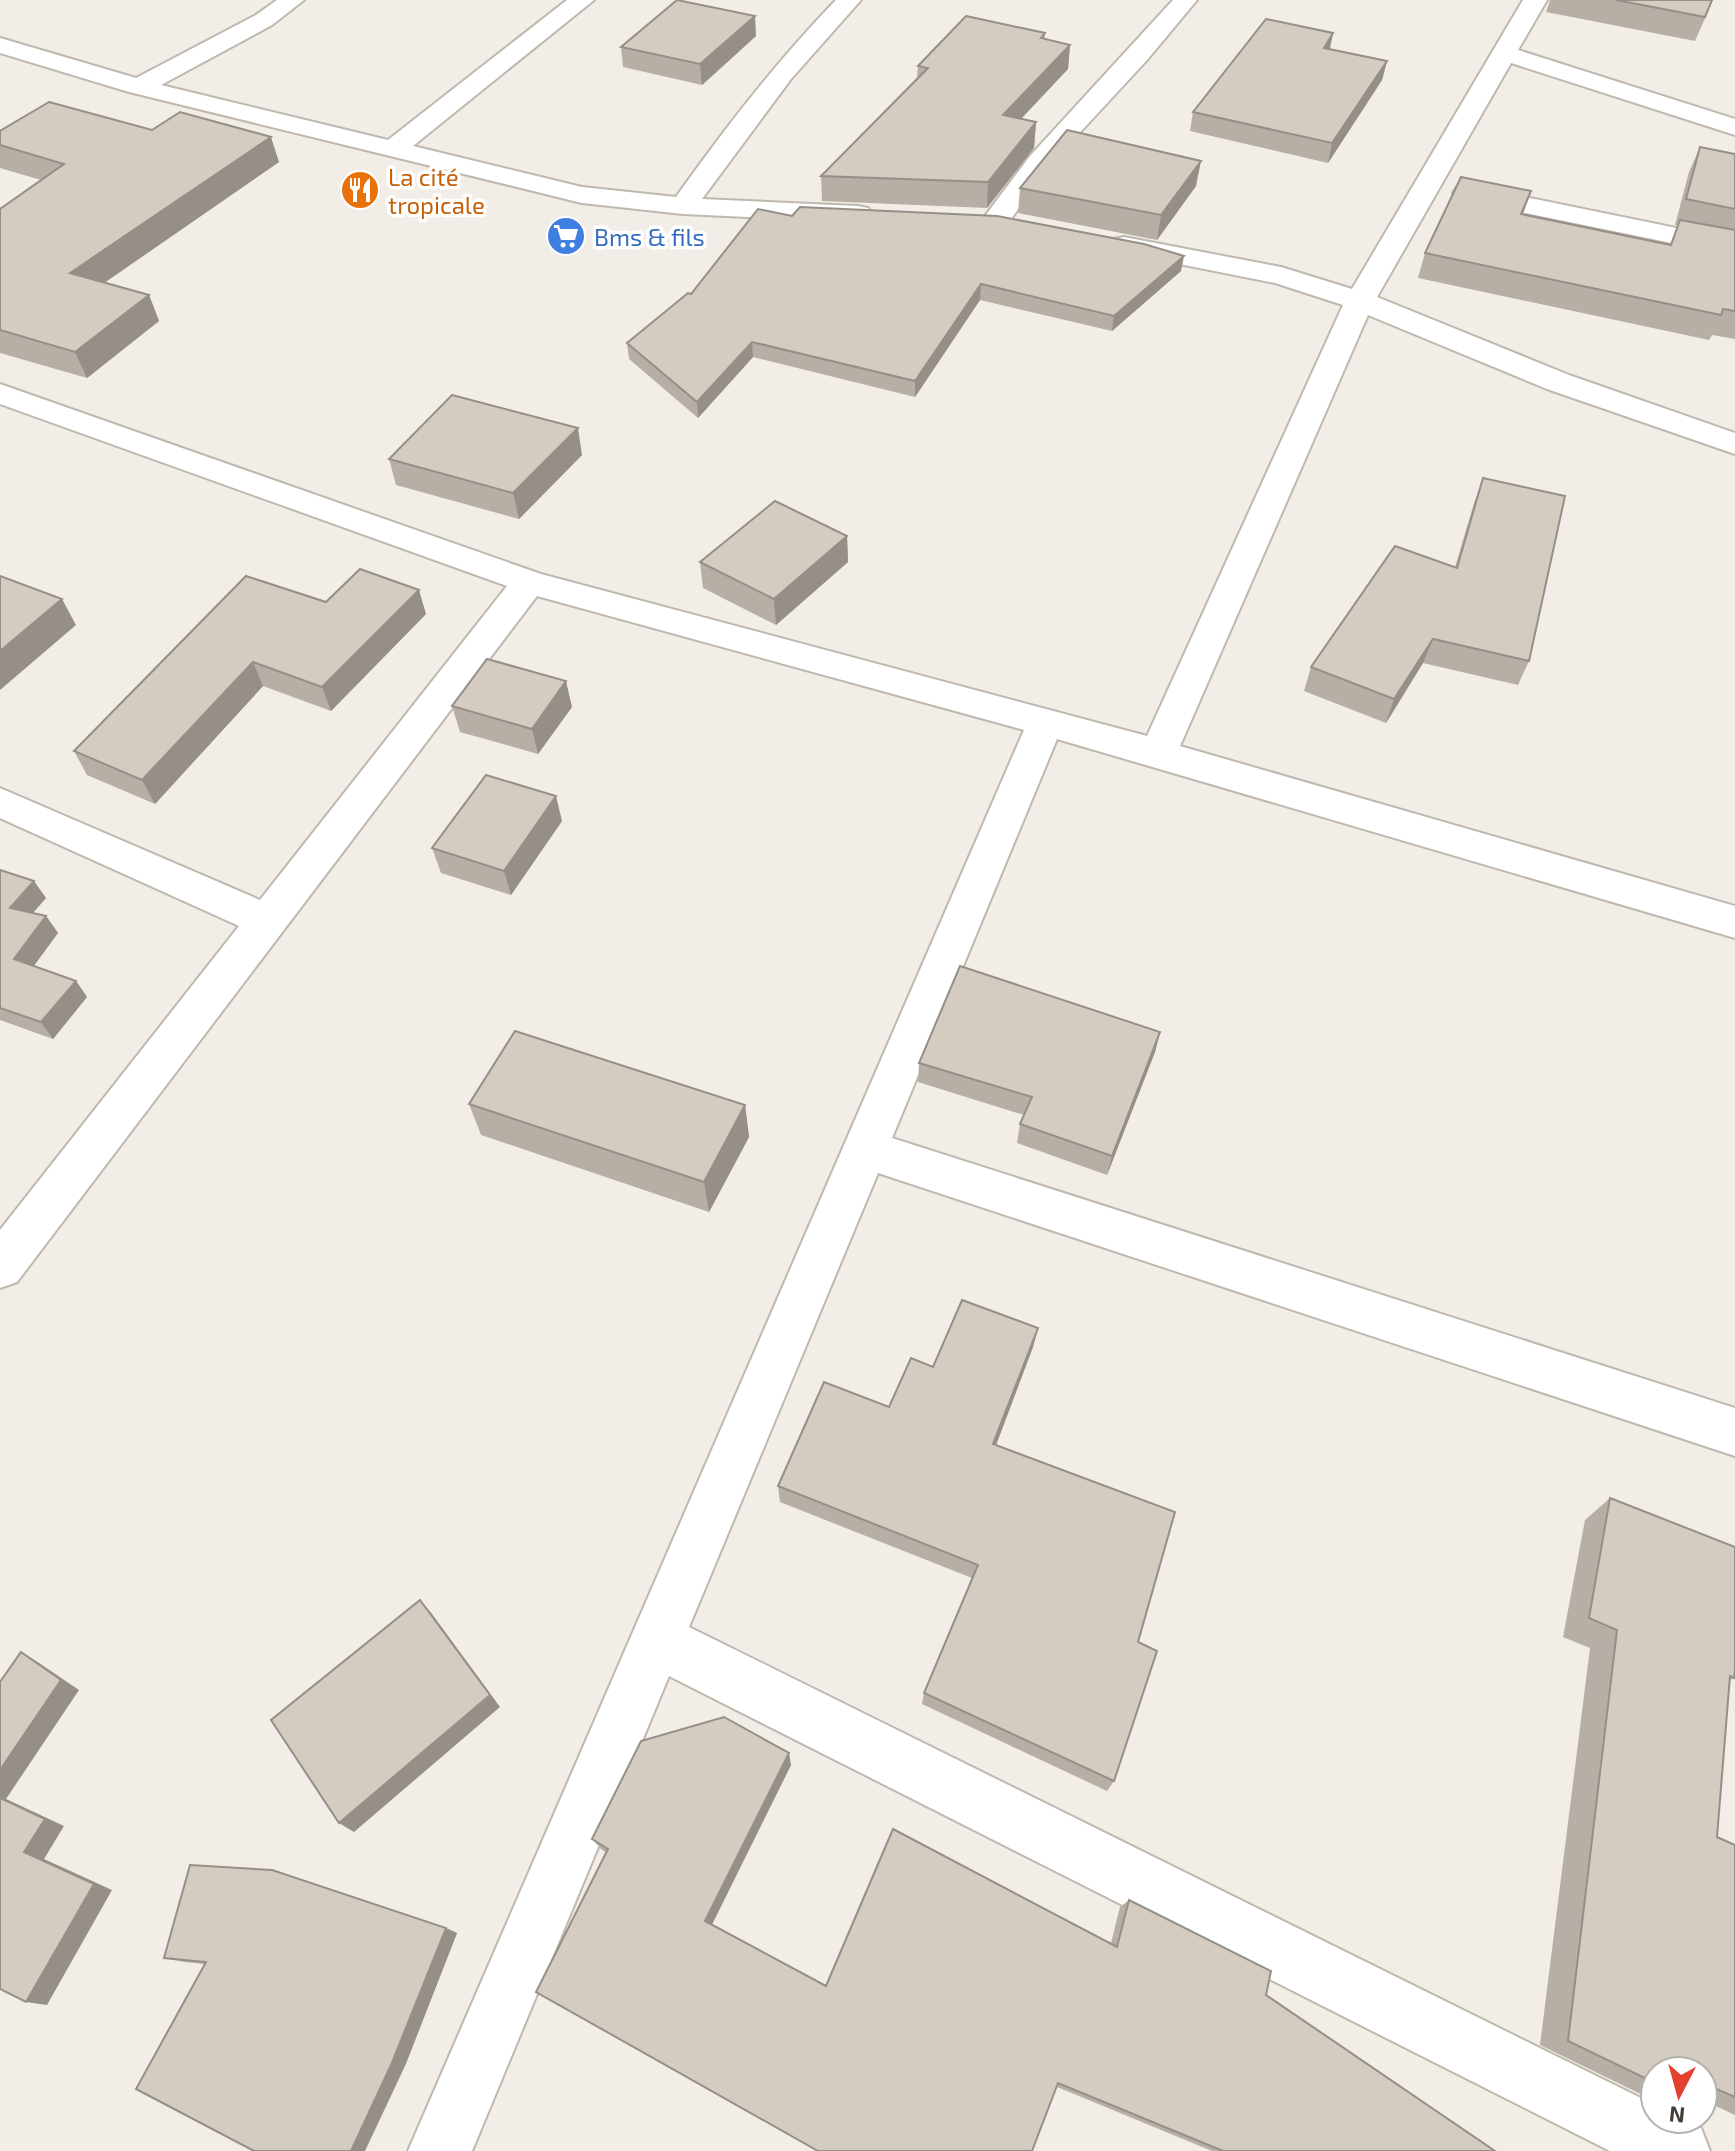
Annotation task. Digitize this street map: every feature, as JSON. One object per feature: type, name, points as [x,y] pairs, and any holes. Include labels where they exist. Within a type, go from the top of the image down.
[{"type":"street","points":[[138,87],[264,20],[292,0]]},
{"type":"street","points":[[392,150],[582,0]]},
{"type":"street","points":[[683,206],[762,96],[808,40],[849,0]]},
{"type":"street","points":[[996,220],[1009,199],[1048,153],[1163,30],[1185,0]]},
{"type":"street","points":[[1158,753],[1360,301],[1535,0]]},
{"type":"street","points":[[0,45],[138,87],[582,195],[683,206],[887,215]]},
{"type":"street","points":[[1504,53],[1735,127]]},
{"type":"street","points":[[1427,185],[1735,248]]},
{"type":"street","points":[[965,218],[1026,226]]},
{"type":"street","points":[[1101,240],[1281,276],[1360,301],[1558,382],[1735,444]]},
{"type":"street","points":[[0,393],[529,582],[1158,753],[1735,922]]},
{"type":"street","points":[[0,1267],[529,582]]},
{"type":"street","points":[[440,2151],[1045,724]]},
{"type":"street","points":[[0,802],[267,921]]},
{"type":"street","points":[[864,1149],[1735,1432]]},
{"type":"street","points":[[656,1640],[1678,2151]]},
{"type":"building","points":[[677,0],[755,16],[700,64],[621,47]]},
{"type":"building","points":[[1616,0],[1712,0],[1705,17]]},
{"type":"building","points":[[966,16],[1045,33],[1041,38],[1070,45],[1003,115],[1036,122],[988,182],[821,176],[928,68],[918,66]]},
{"type":"building","points":[[1266,19],[1333,33],[1324,48],[1387,61],[1332,143],[1193,112]]},
{"type":"building","points":[[49,102],[152,130],[180,112],[271,137],[70,273],[149,295],[75,352],[0,330],[0,209],[64,164],[0,145],[0,131]]},
{"type":"building","points":[[1067,130],[1201,161],[1161,215],[1020,188]]},
{"type":"building","points":[[1700,147],[1735,154],[1735,209],[1686,199]]},
{"type":"building","points":[[1461,177],[1531,191],[1521,214],[1671,245],[1680,220],[1735,230],[1735,311],[1723,309],[1721,315],[1425,253]]},
{"type":"building","points":[[800,207],[997,216],[1144,244],[1184,256],[1114,316],[981,284],[915,381],[752,342],[697,402],[627,343],[688,293],[691,294],[758,209],[792,216]]},
{"type":"building","points":[[452,395],[578,428],[513,493],[389,459]]},
{"type":"building","points":[[1483,478],[1565,496],[1529,661],[1433,639],[1394,699],[1311,667],[1395,546],[1457,568]]},
{"type":"building","points":[[775,501],[847,536],[774,599],[700,562]]},
{"type":"building","points":[[360,569],[419,590],[322,687],[253,662],[142,780],[74,751],[246,576],[326,602]]},
{"type":"building","points":[[0,576],[62,599],[0,651]]},
{"type":"building","points":[[487,659],[566,681],[532,729],[452,706]]},
{"type":"building","points":[[486,775],[556,796],[504,871],[432,848]]},
{"type":"building","points":[[0,870],[34,881],[10,908],[46,916],[14,959],[76,981],[41,1022],[0,1008]]},
{"type":"building","points":[[960,966],[1160,1032],[1112,1156],[1020,1124],[1032,1097],[919,1063]]},
{"type":"building","points":[[515,1031],[745,1105],[704,1182],[469,1104]]},
{"type":"building","points":[[962,1300],[1038,1328],[993,1444],[1175,1512],[1138,1642],[1157,1651],[1114,1781],[924,1693],[978,1565],[778,1486],[824,1382],[889,1407],[911,1358],[933,1367]]},
{"type":"building","points":[[1610,1498],[1735,1547],[1735,1670],[1734,1678],[1730,1676],[1717,1837],[1735,1845],[1735,2097],[1719,2090],[1719,2055],[1639,2055],[1639,2075],[1568,2041],[1617,1630],[1589,1618]]},
{"type":"building","points":[[420,1600],[490,1695],[339,1823],[271,1720]]},
{"type":"building","points":[[21,1652],[61,1680],[0,1770],[0,1682]]},
{"type":"building","points":[[724,1717],[789,1753],[705,1921],[826,1986],[893,1829],[1117,1947],[1129,1900],[1271,1971],[1266,1995],[1495,2151],[1223,2151],[1058,2083],[1032,2151],[818,2151],[536,1992],[608,1849],[592,1839],[641,1741]]},
{"type":"building","points":[[0,1798],[45,1819],[24,1852],[94,1884],[26,2002],[0,1989]]},
{"type":"building","points":[[190,1865],[272,1870],[446,1928],[391,2065],[351,2151],[254,2151],[136,2089],[206,1962],[164,1958]]},
{"type":"place","name":"La cité tropicale","points":[[360,190]]},
{"type":"place","name":"Bms & fils","points":[[566,236]]}]
